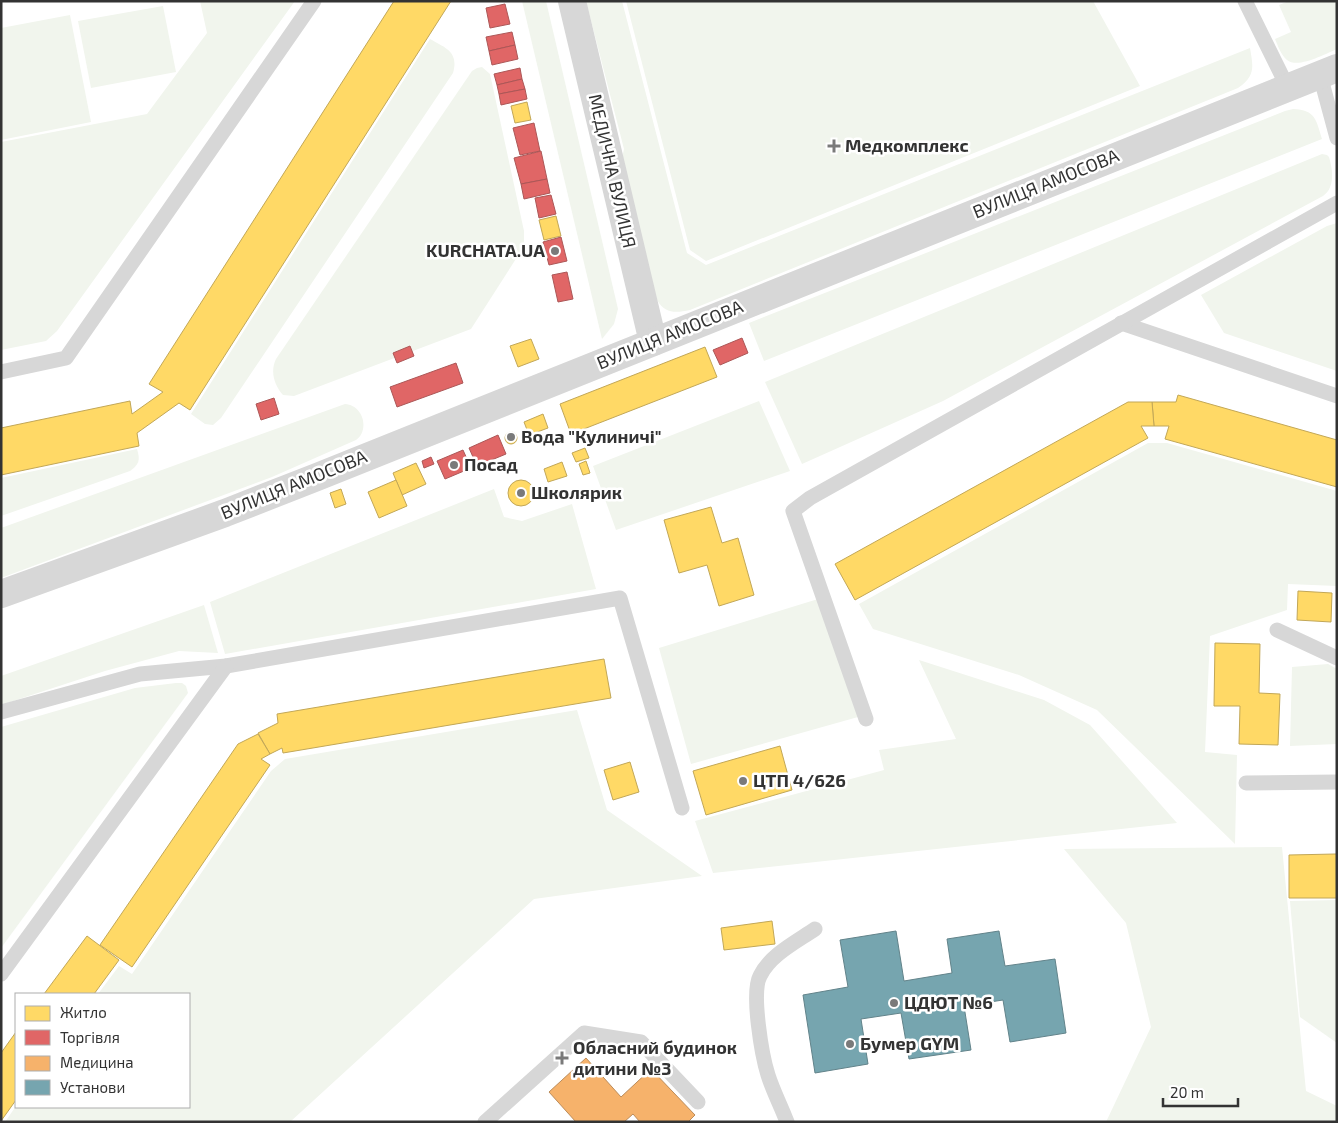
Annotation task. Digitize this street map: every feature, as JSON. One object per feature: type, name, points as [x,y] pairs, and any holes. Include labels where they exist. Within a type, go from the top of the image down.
[{"type":"street","name":"МЕДИЧНА ВУЛИЦЯ","points":[[572,1],[653,342]]},
{"type":"street","name":"ВУЛИЦЯ АМОСОВА","points":[[1,594],[225,513],[1329,72]]},
{"type":"lane","points":[[1,372],[66,358],[314,1]]},
{"type":"lane","points":[[1245,1],[1288,88]]},
{"type":"lane","points":[[1329,72],[1337,138]]},
{"type":"lane","points":[[866,719],[793,511],[810,498],[1337,203]]},
{"type":"lane","points":[[1121,323],[1337,396]]},
{"type":"lane","points":[[1,712],[140,674],[226,666],[620,598],[682,808]]},
{"type":"lane","points":[[1277,630],[1337,658]]},
{"type":"lane","points":[[1,974],[226,666]]},
{"type":"lane","points":[[1246,783],[1337,782]]},
{"type":"lane","points":[[787,1122],[768,1075],[760,1033],[756,992],[758,978],[775,957],[815,929]]},
{"type":"lane","points":[[485,1122],[584,1033],[640,1042],[698,1102]]},
{"type":"shaded area","points":[[200,1],[295,1],[57,331],[46,341],[1,350],[1,142],[147,114],[207,33]]},
{"type":"shaded area","points":[[522,1],[546,1],[618,309],[614,324],[602,339]]},
{"type":"shaded area","points":[[586,1],[622,1],[687,253],[706,265],[1250,48],[1252,70],[1248,79],[1238,88],[690,310],[676,312],[667,310],[657,300],[621,163],[624,149]]},
{"type":"shaded area","name":"Медкомплекс","points":[[626,1],[1093,1],[1140,86],[706,261],[690,250]]},
{"type":"shaded area","points":[[1289,1],[1337,1],[1337,49],[1304,62],[1292,62],[1285,58],[1275,39],[1291,32],[1279,5]]},
{"type":"shaded area","points":[[163,6],[176,72],[91,88],[78,21]]},
{"type":"shaded area","points":[[70,15],[91,122],[1,140],[1,28]]},
{"type":"shaded area","points":[[430,39],[446,48],[453,55],[453,73],[221,418],[213,425],[205,424],[191,414]]},
{"type":"shaded area","points":[[482,67],[490,74],[524,231],[524,242],[521,251],[471,329],[294,396],[283,395],[277,387],[273,373],[276,359],[472,71]]},
{"type":"shaded area","points":[[1293,109],[1306,111],[1314,117],[1322,139],[764,361],[749,323]]},
{"type":"shaded area","points":[[1322,154],[1329,157],[1332,173],[1330,188],[1323,196],[943,401],[802,464],[765,382]]},
{"type":"shaded area","points":[[1337,223],[1337,371],[1224,333],[1201,295],[1327,226]]},
{"type":"shaded area","points":[[759,401],[790,471],[616,530],[593,466]]},
{"type":"shaded area","points":[[345,404],[351,405],[356,409],[362,419],[363,430],[356,440],[272,477],[1,578],[1,528]]},
{"type":"shaded area","points":[[1148,443],[1167,443],[1337,491],[1337,586],[1288,584],[1287,610],[1210,636],[1205,752],[1237,755],[1235,844],[1097,710],[1019,675],[873,629],[859,604]]},
{"type":"shaded area","points":[[137,449],[138,461],[136,466],[130,471],[1,516],[1,478]]},
{"type":"shaded area","points":[[494,489],[504,517],[522,521],[572,504],[596,589],[225,654],[210,602]]},
{"type":"shaded area","points":[[818,599],[858,717],[691,764],[659,648]]},
{"type":"shaded area","points":[[204,605],[218,653],[179,651],[105,671],[1,705],[1,676]]},
{"type":"shaded area","points":[[919,660],[1044,700],[1090,725],[1177,823],[713,873],[695,821],[884,770],[879,750],[956,739]]},
{"type":"shaded area","points":[[1328,664],[1337,669],[1337,744],[1290,746],[1292,667]]},
{"type":"shaded area","points":[[182,683],[186,686],[188,693],[1,948],[1,727],[135,688]]},
{"type":"shaded area","points":[[577,710],[607,810],[702,876],[534,899],[290,1122],[5,1122],[15,1107],[190,1108],[190,993],[99,993],[119,966],[132,974],[271,771],[285,759]]},
{"type":"shaded area","points":[[1282,847],[1306,1091],[1337,1106],[1337,1122],[1106,1122],[1151,1027],[1126,923],[1064,849]]},
{"type":"shaded area","points":[[1337,900],[1337,1043],[1300,1017],[1290,901]]},
{"type":"building: Житло","points":[[394,1],[451,1],[190,410],[179,403],[137,433],[139,446],[1,475],[1,428],[130,401],[132,414],[163,392],[149,384]]},
{"type":"building: Житло","points":[[527,102],[531,120],[515,123],[511,106]]},
{"type":"building: Житло","points":[[556,216],[561,236],[544,240],[539,220]]},
{"type":"building: Житло","points":[[531,339],[539,359],[518,367],[510,346]]},
{"type":"building: Житло","points":[[705,347],[717,377],[571,434],[560,404]]},
{"type":"building: Житло","points":[[1178,395],[1337,440],[1337,487],[1165,439],[1169,426],[1154,426],[1152,402],[1176,402]]},
{"type":"building: Житло","points":[[1128,402],[1152,402],[1154,426],[1141,426],[1148,438],[855,600],[835,564]]},
{"type":"building: Житло","points":[[543,414],[548,428],[529,435],[524,422]]},
{"type":"building: Житло","name":"Вода \"Кулиничі\"","points":[[511,432],[517,438],[511,444],[505,438]]},
{"type":"building: Житло","points":[[585,448],[589,458],[576,462],[572,453]]},
{"type":"building: Житло","points":[[586,461],[590,473],[583,475],[579,464]]},
{"type":"building: Житло","points":[[562,462],[567,476],[548,482],[544,469]]},
{"type":"building: Житло","points":[[416,463],[426,484],[402,495],[393,473]]},
{"type":"building: Житло","points":[[396,480],[407,506],[379,518],[368,492]]},
{"type":"building: Житло","name":"Школярик","points":[[521,480],[530,484],[534,493],[530,502],[521,506],[512,502],[508,493],[512,484]]},
{"type":"building: Житло","points":[[341,489],[346,504],[335,508],[330,493]]},
{"type":"building: Житло","points":[[711,507],[722,543],[738,538],[754,595],[719,606],[707,565],[679,573],[664,520]]},
{"type":"building: Житло","points":[[1298,591],[1332,593],[1331,622],[1297,620]]},
{"type":"building: Житло","points":[[1215,643],[1260,644],[1259,693],[1280,694],[1278,745],[1239,744],[1240,706],[1214,706]]},
{"type":"building: Житло","points":[[604,659],[611,698],[283,753],[282,748],[270,754],[258,733],[278,723],[277,714]]},
{"type":"building: Житло","points":[[258,734],[270,754],[261,759],[270,765],[132,967],[100,945],[238,744]]},
{"type":"building: Житло","name":"ЦТП 4/626","points":[[780,746],[792,790],[706,815],[693,771]]},
{"type":"building: Житло","points":[[630,762],[639,792],[613,800],[604,770]]},
{"type":"building: Житло","points":[[1337,854],[1337,898],[1289,898],[1289,855]]},
{"type":"building: Житло","points":[[772,921],[775,944],[724,950],[721,928]]},
{"type":"building: Житло","points":[[87,936],[119,960],[95,993],[45,993]]},
{"type":"building: Житло","points":[[15,1033],[15,1101],[1,1121],[1,1053]]},
{"type":"building: Торгівля","points":[[505,4],[510,24],[490,28],[486,8]]},
{"type":"building: Торгівля","points":[[512,32],[515,45],[489,51],[486,37]]},
{"type":"building: Торгівля","points":[[515,45],[518,59],[492,65],[489,51]]},
{"type":"building: Торгівля","points":[[520,68],[522,79],[497,85],[494,74]]},
{"type":"building: Торгівля","points":[[522,79],[525,89],[499,94],[497,85]]},
{"type":"building: Торгівля","points":[[525,89],[527,99],[501,105],[499,94]]},
{"type":"building: Торгівля","points":[[534,123],[540,151],[520,155],[513,128]]},
{"type":"building: Торгівля","points":[[541,151],[547,179],[521,184],[514,158]]},
{"type":"building: Торгівля","points":[[547,179],[550,193],[524,199],[521,184]]},
{"type":"building: Торгівля","points":[[551,195],[556,214],[539,218],[535,198]]},
{"type":"building: Торгівля","name":"KURCHATA.UA","points":[[561,237],[567,261],[549,265],[543,242]]},
{"type":"building: Торгівля","points":[[567,272],[573,299],[558,302],[552,275]]},
{"type":"building: Торгівля","points":[[742,338],[748,353],[720,365],[713,350]]},
{"type":"building: Торгівля","points":[[410,346],[414,356],[397,363],[393,353]]},
{"type":"building: Торгівля","points":[[456,363],[463,383],[397,407],[390,387]]},
{"type":"building: Торгівля","points":[[274,398],[279,414],[261,420],[256,404]]},
{"type":"building: Торгівля","points":[[498,435],[506,454],[477,466],[469,448]]},
{"type":"building: Торгівля","name":"Посад","points":[[463,450],[471,468],[445,479],[437,461]]},
{"type":"building: Торгівля","points":[[431,457],[434,464],[424,468],[422,461]]},
{"type":"building: Медицина","points":[[586,1058],[621,1097],[651,1069],[695,1115],[688,1122],[640,1122],[633,1114],[624,1122],[576,1122],[549,1092]]},
{"type":"building: Установи","name":"ЦДЮТ №6","points":[[896,931],[904,981],[952,973],[947,939],[999,931],[1005,966],[1055,959],[1066,1033],[1010,1042],[1003,1000],[964,1006],[971,1050],[909,1059],[901,1013],[861,1019],[868,1064],[815,1073],[803,995],[848,987],[840,940]]},
{"type":"place","name":"Медкомплекс","points":[[834,146]]},
{"type":"place","name":"KURCHATA.UA","points":[[555,251]]},
{"type":"place","name":"Вода \"Кулиничі\"","points":[[511,437]]},
{"type":"place","name":"Посад","points":[[454,465]]},
{"type":"place","name":"Школярик","points":[[521,493]]},
{"type":"place","name":"ЦТП 4/626","points":[[743,781]]},
{"type":"place","name":"ЦДЮТ №6","points":[[894,1003]]},
{"type":"place","name":"Бумер GYM","points":[[850,1044]]},
{"type":"place","name":"Обласний будинок дитини №3","points":[[562,1058]]}]
